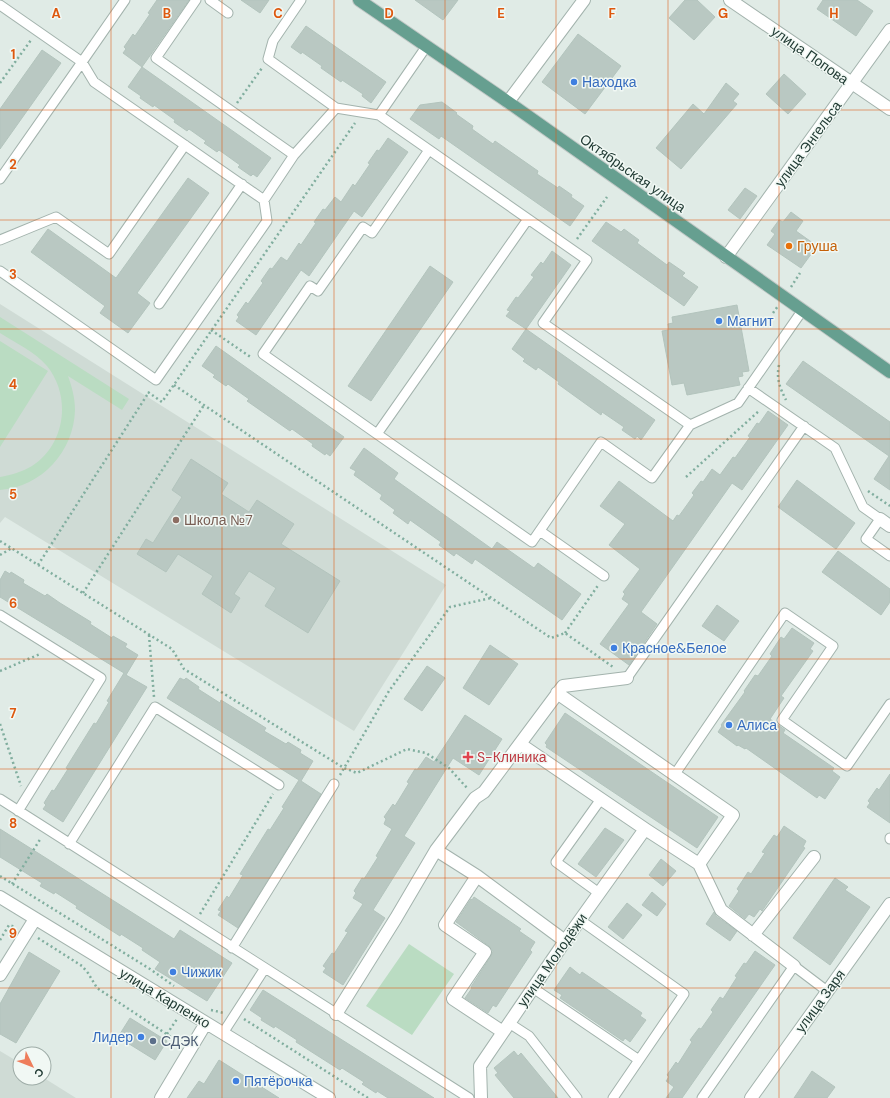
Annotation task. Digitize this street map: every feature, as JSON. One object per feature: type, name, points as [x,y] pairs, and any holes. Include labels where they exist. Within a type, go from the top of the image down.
[{"type":"main road","name":"Октябрьская улица","points":[[359,0],[508,102],[726,258],[890,372]]},
{"type":"street","points":[[508,102],[584,0]]},
{"type":"street","name":"улица Попова","points":[[730,0],[890,109]]},
{"type":"street","name":"улица Энгельса","points":[[726,258],[890,30]]},
{"type":"street","points":[[336,1014],[396,918],[436,850],[475,798],[484,792],[562,686],[627,678]]},
{"type":"street","points":[[558,693],[733,815],[699,864]]},
{"type":"street","points":[[520,744],[699,864],[721,910],[794,966]]},
{"type":"street","name":"улица Молодёжи","points":[[481,1098],[480,1066],[565,941],[645,829]]},
{"type":"street","points":[[436,850],[477,876],[565,941]]},
{"type":"street","points":[[754,935],[814,858]]},
{"type":"street","points":[[477,876],[445,925],[485,952],[453,999],[506,1028]]},
{"type":"street","name":"улица Карпенко","points":[[0,897],[329,1098]]},
{"type":"street","name":"улица Заря","points":[[754,1097],[890,904]]},
{"type":"street","points":[[0,975],[35,918]]},
{"type":"street","points":[[161,1098],[206,1023]]},
{"type":"lane","points":[[0,179],[125,0]]},
{"type":"lane","points":[[196,0],[156,58],[294,155]]},
{"type":"lane","points":[[210,0],[228,12]]},
{"type":"lane","points":[[302,0],[273,41],[268,59],[336,108],[379,115],[587,260],[543,322],[690,425]]},
{"type":"lane","points":[[0,5],[82,62],[94,82],[264,200]]},
{"type":"lane","points":[[379,115],[426,47]]},
{"type":"lane","points":[[0,271],[156,380],[267,221],[264,200],[294,155],[336,108]]},
{"type":"lane","points":[[0,240],[56,217],[109,254],[185,145]]},
{"type":"lane","points":[[429,150],[372,232],[363,226],[318,292],[310,286],[263,354],[532,542],[601,442],[652,478],[690,425],[738,403],[802,311]]},
{"type":"lane","points":[[159,304],[242,184]]},
{"type":"lane","points":[[377,434],[528,219]]},
{"type":"lane","points":[[748,388],[835,448],[863,507],[885,522],[866,539],[890,556]]},
{"type":"lane","points":[[627,678],[804,426]]},
{"type":"lane","points":[[540,531],[604,576]]},
{"type":"lane","points":[[675,774],[784,613],[833,646],[782,720],[847,766],[890,704]]},
{"type":"lane","points":[[0,615],[101,678],[18,811]]},
{"type":"lane","points":[[69,844],[155,707],[279,785]]},
{"type":"lane","points":[[232,948],[334,784]]},
{"type":"lane","points":[[0,799],[468,1098]]},
{"type":"lane","points":[[599,893],[556,862],[601,799]]},
{"type":"lane","points":[[580,920],[684,994],[613,1098]]},
{"type":"lane","points":[[702,1098],[794,966],[828,991]]},
{"type":"lane","points":[[223,1033],[265,968]]},
{"type":"lane","points":[[533,988],[639,1060]]},
{"type":"lane","points":[[506,1028],[529,1036],[577,1098]]},
{"type":"path","points":[[0,83],[37,31]]},
{"type":"path","points":[[231,111],[268,59]]},
{"type":"path","points":[[148,392],[162,402],[363,112]]},
{"type":"path","points":[[570,249],[607,198]]},
{"type":"path","points":[[38,565],[156,380]]},
{"type":"path","points":[[174,385],[551,638],[565,633],[604,576]]},
{"type":"path","points":[[686,477],[782,391]]},
{"type":"path","points":[[83,593],[204,405]]},
{"type":"path","points":[[0,541],[172,649],[184,669],[344,768],[357,773],[408,749],[426,753],[449,768],[475,798]]},
{"type":"path","points":[[0,555],[12,548]]},
{"type":"path","points":[[334,784],[389,691],[450,607],[492,598]]},
{"type":"path","points":[[565,633],[627,678]]},
{"type":"path","points":[[149,635],[155,707]]},
{"type":"path","points":[[0,671],[53,648]]},
{"type":"path","points":[[0,724],[26,799]]},
{"type":"path","points":[[194,923],[279,785]]},
{"type":"path","points":[[12,884],[47,829]]},
{"type":"path","points":[[0,876],[150,969],[179,990]]},
{"type":"path","points":[[0,940],[9,925],[28,931],[82,966],[97,988],[191,1049]]},
{"type":"path","points":[[205,1008],[242,1018],[368,1098]]},
{"type":"shaded area","name":"Школа №7","points":[[0,304],[446,585],[354,731],[5,517],[0,523]]},
{"type":"shaded area","points":[[0,1051],[12,1058],[12,1086],[52,1086],[52,1083],[76,1098],[0,1098]]},
{"type":"green space","points":[[0,317],[129,399],[122,410],[68,376],[73,393],[75,410],[69,439],[62,453],[42,474],[29,482],[0,490],[0,477],[16,473],[32,466],[43,457],[52,446],[58,433],[62,406],[60,392],[55,378],[47,366],[31,352],[0,333]]},
{"type":"green space","points":[[0,341],[48,371],[0,447]]},
{"type":"green space","points":[[409,944],[454,974],[412,1035],[366,1006]]},
{"type":"building","points":[[157,0],[189,0],[142,67],[123,53],[126,49],[124,47],[133,34],[135,36],[150,14],[148,13]]},
{"type":"building","points":[[241,0],[269,0],[260,13]]},
{"type":"building","points":[[415,0],[458,0],[443,20]]},
{"type":"building","points":[[685,0],[697,0],[715,17],[694,40],[669,18]]},
{"type":"building","points":[[823,0],[857,0],[873,11],[856,36],[817,9]]},
{"type":"building","points":[[306,26],[386,82],[371,103],[362,96],[363,94],[342,80],[341,82],[302,52],[301,54],[291,47]]},
{"type":"building","points":[[578,34],[621,66],[585,114],[542,82]]},
{"type":"building","points":[[42,50],[61,63],[0,149],[0,109]]},
{"type":"building","points":[[142,67],[271,158],[257,177],[253,174],[251,176],[238,167],[240,165],[219,150],[217,152],[204,143],[206,141],[189,129],[187,131],[174,122],[175,120],[154,105],[153,107],[140,98],[141,96],[128,87]]},
{"type":"building","points":[[784,74],[806,94],[788,114],[766,94]]},
{"type":"building","points":[[726,83],[739,94],[733,101],[737,104],[681,169],[656,148],[693,104],[704,114]]},
{"type":"building","points":[[442,102],[473,126],[472,129],[493,144],[495,141],[538,171],[537,174],[558,188],[559,186],[584,206],[570,226],[441,136],[439,139],[410,119],[420,105]]},
{"type":"building","points":[[388,138],[408,152],[362,217],[354,211],[309,276],[301,270],[256,335],[236,321],[239,317],[237,315],[246,302],[248,304],[263,283],[261,281],[270,268],[272,269],[281,257],[287,261],[299,243],[301,245],[316,223],[314,222],[323,209],[325,210],[335,197],[341,202],[353,184],[355,186],[370,164],[368,163]]},
{"type":"building","points":[[188,178],[209,193],[137,293],[150,303],[128,333],[100,313],[105,306],[31,252],[48,229],[116,278]]},
{"type":"building","points":[[745,188],[757,196],[740,219],[728,210]]},
{"type":"building","points":[[791,212],[803,221],[796,231],[817,246],[801,268],[767,245],[775,234],[771,231],[779,220],[783,222]]},
{"type":"building","points":[[606,222],[621,232],[624,229],[639,240],[637,243],[667,265],[669,262],[685,273],[682,276],[698,287],[684,306],[592,241]]},
{"type":"building","points":[[552,251],[571,265],[526,329],[506,316],[510,311],[507,310],[516,297],[518,298],[534,277],[531,275],[541,262],[543,264]]},
{"type":"building","points":[[430,266],[453,282],[371,401],[348,386]]},
{"type":"building","points":[[737,305],[749,371],[742,372],[743,376],[738,377],[740,385],[687,395],[684,383],[672,385],[662,331],[669,330],[668,324],[673,323],[672,317]]},
{"type":"building","points":[[526,329],[655,420],[641,440],[637,436],[635,439],[622,430],[624,427],[602,412],[601,415],[558,384],[559,382],[538,367],[536,370],[523,361],[525,359],[512,349]]},
{"type":"building","points":[[216,346],[344,437],[330,456],[326,453],[325,455],[312,446],[313,444],[292,429],[290,431],[247,401],[249,399],[228,384],[226,386],[213,377],[215,375],[202,366]]},
{"type":"building","points":[[803,361],[890,422],[890,490],[874,479],[889,456],[786,384]]},
{"type":"building","points":[[768,411],[788,425],[742,490],[732,483],[641,612],[657,624],[629,665],[600,644],[629,604],[622,599],[625,594],[623,592],[640,569],[609,545],[625,524],[600,506],[619,481],[673,521],[677,515],[679,516],[694,495],[692,493],[701,481],[703,482],[712,469],[720,475],[733,457],[735,458],[750,437],[748,436],[757,423],[759,424]]},
{"type":"building","points":[[364,448],[398,473],[394,479],[492,549],[497,542],[534,568],[538,563],[581,594],[562,620],[475,559],[472,564],[456,553],[454,556],[439,545],[441,542],[410,520],[408,524],[393,513],[395,510],[380,499],[382,495],[354,475],[356,471],[350,468]]},
{"type":"building","points":[[191,459],[228,483],[221,494],[249,512],[257,500],[294,524],[281,544],[340,581],[308,633],[265,606],[276,588],[249,571],[234,594],[240,598],[231,613],[202,594],[213,576],[178,554],[166,572],[137,554],[146,539],[153,543],[182,497],[172,490]]},
{"type":"building","points":[[797,480],[855,523],[836,549],[778,507]]},
{"type":"building","points":[[838,551],[890,589],[890,602],[881,615],[822,572]]},
{"type":"building","points":[[5,571],[10,574],[11,572],[24,580],[23,583],[45,596],[47,594],[91,622],[90,624],[112,638],[113,636],[127,644],[125,647],[138,655],[126,675],[147,687],[63,822],[43,809],[46,805],[44,803],[52,790],[54,791],[68,769],[66,768],[94,723],[96,724],[109,702],[107,701],[124,673],[0,597],[0,580]]},
{"type":"building","points":[[717,605],[739,621],[724,641],[702,626]]},
{"type":"building","points":[[792,628],[814,643],[810,649],[813,651],[781,696],[784,698],[770,719],[785,730],[783,733],[834,768],[832,771],[840,777],[825,799],[819,795],[817,798],[746,748],[737,746],[718,732],[722,726],[721,725],[745,692],[744,691],[755,675],[758,676],[772,656],[770,654],[781,637],[784,639]]},
{"type":"building","points":[[490,645],[518,664],[489,705],[463,688]]},
{"type":"building","points":[[427,666],[445,678],[422,711],[404,699]]},
{"type":"building","points":[[180,678],[184,680],[186,678],[199,687],[198,689],[220,703],[221,700],[266,728],[264,731],[286,744],[288,742],[301,750],[300,753],[313,761],[301,781],[321,794],[238,928],[218,915],[221,911],[218,910],[227,896],[229,898],[243,875],[240,874],[268,829],[270,830],[284,808],[282,807],[299,780],[167,698]]},
{"type":"building","points":[[565,713],[718,817],[697,848],[546,747],[547,745],[545,743]]},
{"type":"building","points":[[465,715],[502,739],[479,775],[453,758],[404,836],[415,843],[373,910],[385,918],[343,985],[323,972],[326,968],[323,966],[332,953],[334,954],[348,932],[345,931],[363,904],[353,898],[356,893],[354,891],[362,878],[364,879],[378,857],[376,856],[392,829],[384,824],[386,819],[384,817],[393,804],[395,806],[409,783],[407,782],[415,769],[417,770],[426,757],[434,762]]},
{"type":"building","points":[[890,774],[890,823],[867,807],[870,803],[868,801],[877,788],[879,790]]},
{"type":"building","points":[[784,826],[806,841],[803,847],[805,848],[762,911],[760,909],[754,917],[749,914],[745,919],[729,906],[739,891],[737,889],[748,872],[751,874],[765,853],[762,852],[774,835],[777,837]]},
{"type":"building","points":[[605,828],[624,840],[596,877],[578,864]]},
{"type":"building","points":[[0,829],[174,939],[180,930],[232,963],[207,1001],[155,969],[160,962],[142,950],[143,948],[121,934],[120,936],[76,908],[77,906],[55,892],[54,894],[40,886],[42,883],[0,857]]},
{"type":"building","points":[[661,859],[676,871],[663,886],[649,875]]},
{"type":"building","points":[[835,878],[848,887],[845,890],[870,907],[830,965],[793,938]]},
{"type":"building","points":[[652,892],[666,904],[657,916],[642,905]]},
{"type":"building","points":[[474,897],[521,929],[519,931],[535,942],[530,950],[532,952],[496,1007],[493,1005],[488,1013],[465,998],[493,951],[489,946],[456,922],[471,899],[472,900]]},
{"type":"building","points":[[627,903],[642,915],[623,939],[608,927]]},
{"type":"building","points":[[714,912],[716,916],[737,931],[730,941],[706,924]]},
{"type":"building","points":[[755,951],[775,965],[682,1098],[666,1098],[674,1087],[666,1081],[669,1077],[667,1075],[676,1062],[678,1064],[692,1042],[690,1040],[699,1028],[701,1029],[713,1012],[711,1010],[720,997],[723,999],[737,977],[735,976]]},
{"type":"building","points":[[29,952],[60,971],[16,1043],[0,1034],[0,1004]]},
{"type":"building","points":[[570,967],[580,975],[582,972],[642,1013],[640,1016],[646,1020],[630,1042],[625,1038],[623,1041],[560,998],[562,995],[554,990]]},
{"type":"building","points":[[263,990],[434,1098],[388,1098],[377,1091],[376,1093],[362,1084],[364,1082],[342,1068],[340,1070],[296,1042],[297,1040],[275,1026],[274,1028],[261,1020],[262,1018],[250,1010]]},
{"type":"building","points":[[130,1018],[167,1041],[155,1060],[118,1037]]},
{"type":"building","points":[[514,1051],[518,1056],[521,1053],[558,1098],[514,1098],[495,1075],[498,1073],[494,1068]]},
{"type":"building","points":[[219,1060],[279,1098],[187,1098],[199,1081],[204,1084]]},
{"type":"building","points":[[812,1071],[835,1087],[827,1098],[794,1098]]},
{"type":"place","name":"Находка","points":[[574,82]]},
{"type":"place","name":"Груша","points":[[789,246]]},
{"type":"place","name":"Магнит","points":[[719,321]]},
{"type":"place","name":"Школа №7","points":[[176,520]]},
{"type":"place","name":"Красное&Белое","points":[[614,648]]},
{"type":"place","name":"Алиса","points":[[729,725]]},
{"type":"place","name":"S-Клиника","points":[[468,757]]},
{"type":"place","name":"Чижик","points":[[173,972]]},
{"type":"place","name":"Лидер","points":[[141,1037]]},
{"type":"place","name":"СДЭК","points":[[153,1041]]},
{"type":"place","name":"Пятёрочка","points":[[236,1081]]}]
